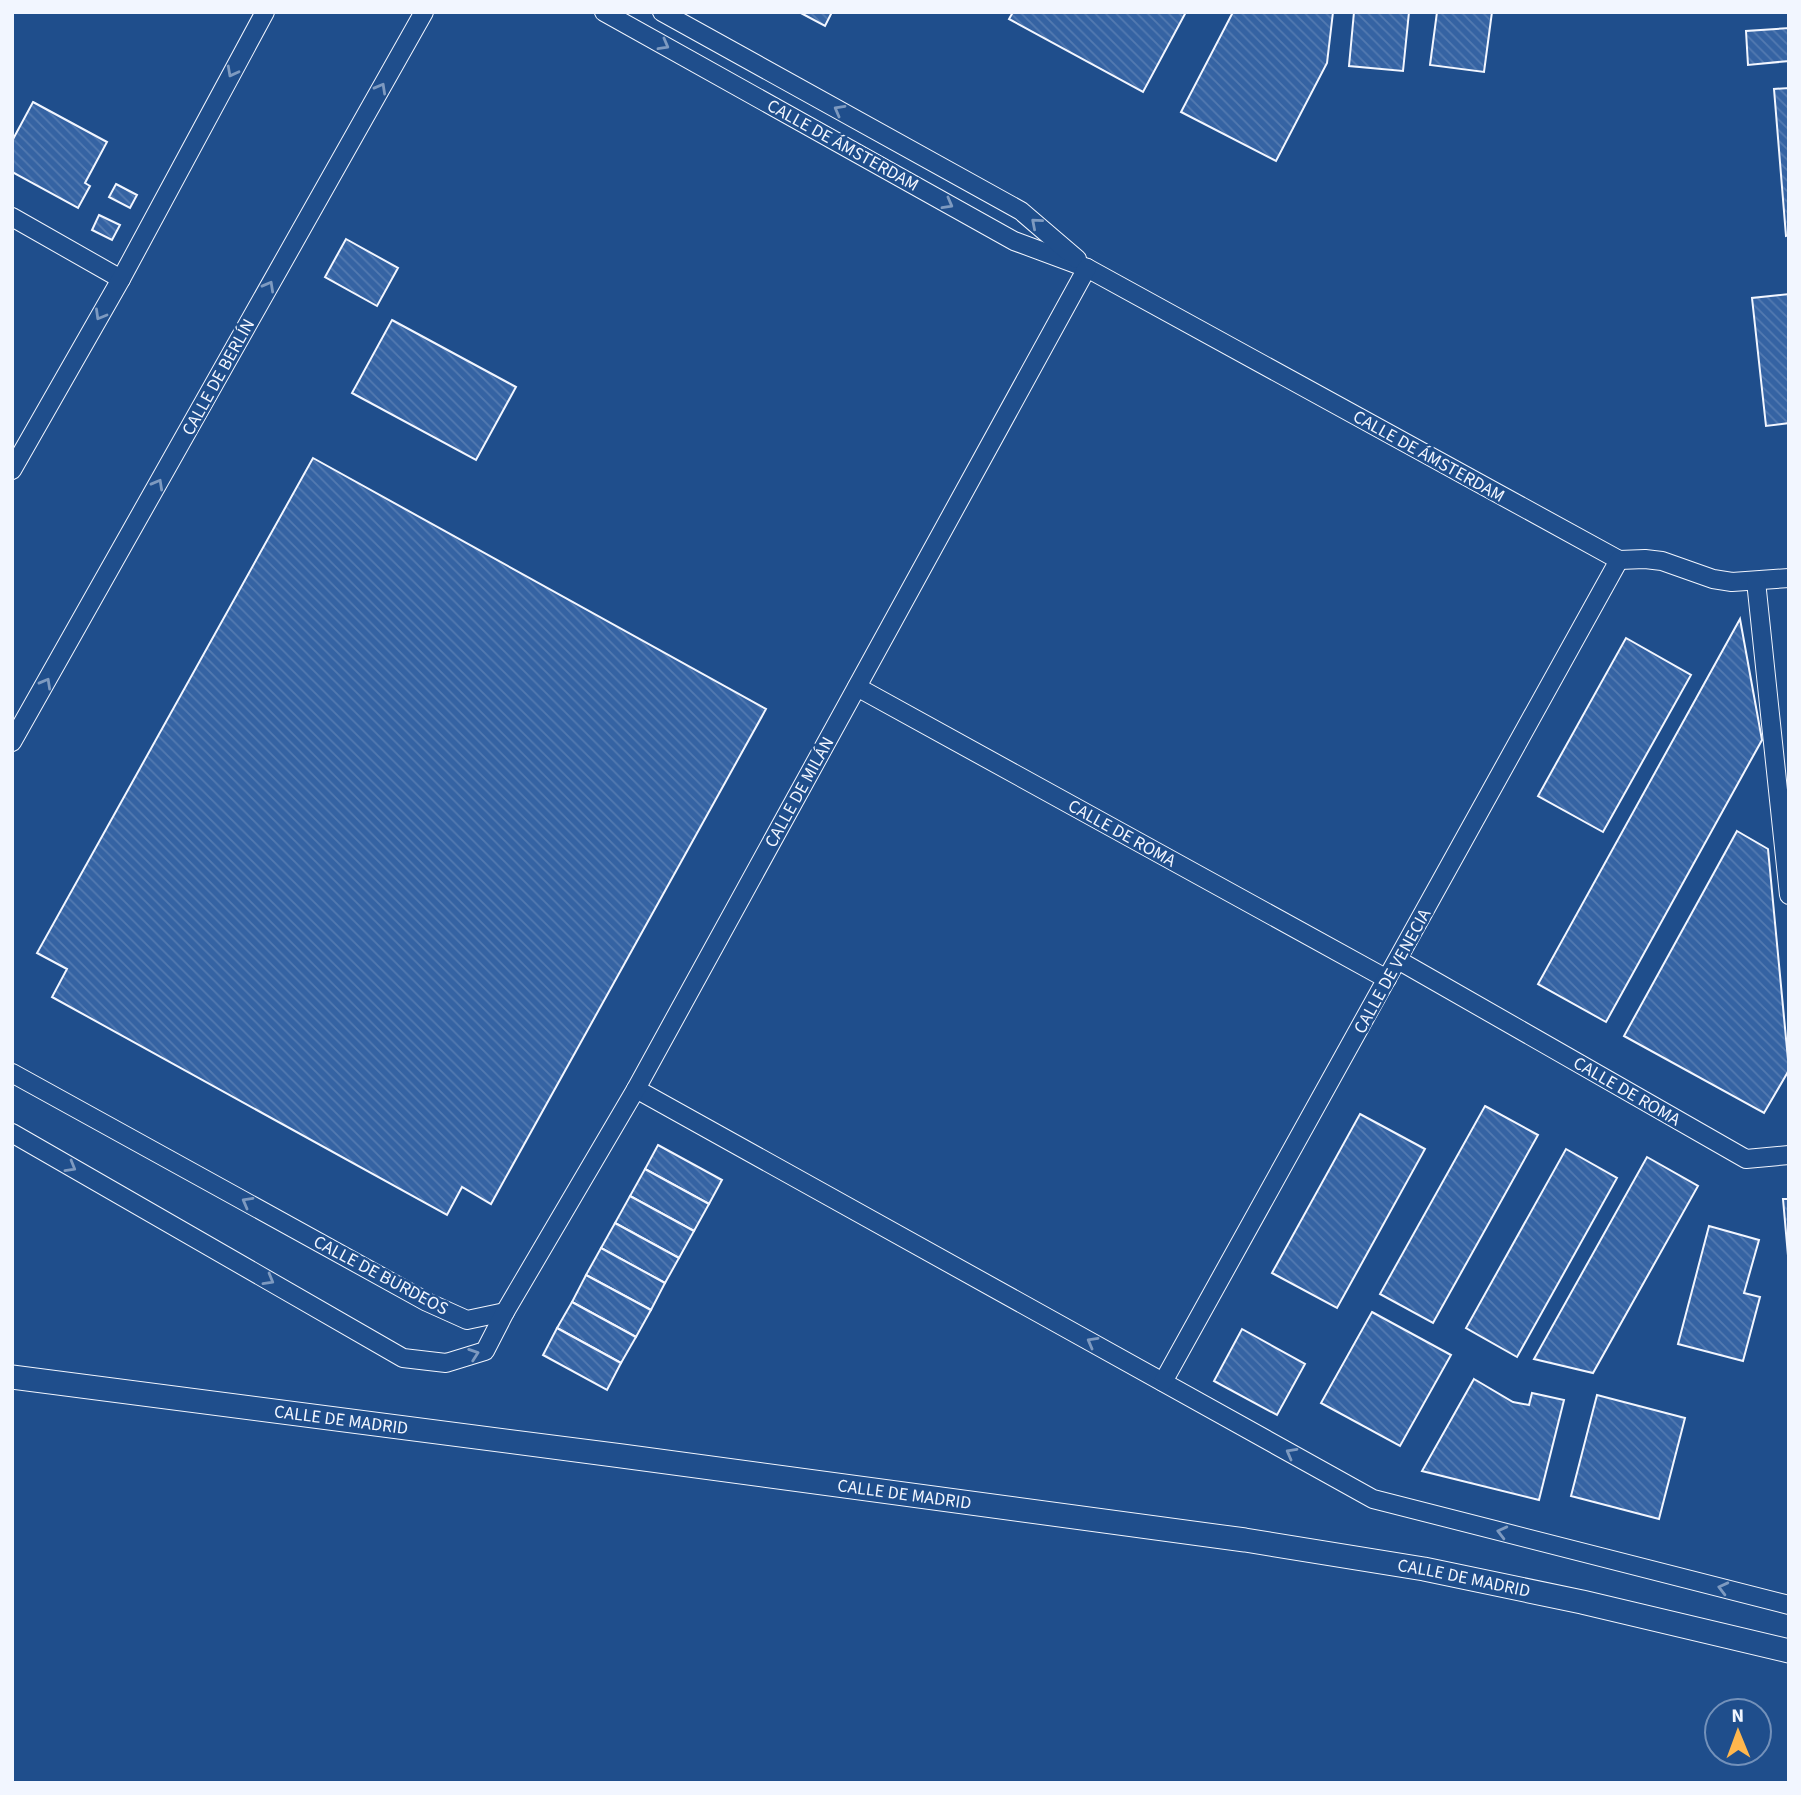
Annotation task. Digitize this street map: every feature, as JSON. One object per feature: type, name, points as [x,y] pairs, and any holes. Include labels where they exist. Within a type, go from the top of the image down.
[{"type":"street","points":[[12,470],[121,279],[265,12]]},
{"type":"street","name":"CALLE DE BERLÍN","points":[[12,742],[424,12]]},
{"type":"street","name":"CALLE DE ÁMSTERDAM","points":[[604,12],[1014,241],[1087,268],[1619,560],[1662,561],[1713,579],[1732,582],[1789,578]]},
{"type":"street","name":"CALLE DE ÁMSTERDAM","points":[[662,12],[1021,211],[1087,268]]},
{"type":"street","points":[[12,217],[121,279]]},
{"type":"street","name":"CALLE DE MILÁN","points":[[505,1312],[636,1089],[1087,268]]},
{"type":"street","name":"CALLE DE VENECIA","points":[[1163,1382],[1619,560]]},
{"type":"street","points":[[1756,581],[1789,895]]},
{"type":"street","name":"CALLE DE ROMA","points":[[857,687],[1387,979]]},
{"type":"street","name":"CALLE DE ROMA","points":[[1398,960],[1746,1159],[1789,1155]]},
{"type":"street","name":"CALLE DE BURDEOS","points":[[12,1073],[427,1302],[467,1320],[505,1312]]},
{"type":"street","points":[[636,1089],[1373,1499],[1789,1605]]},
{"type":"street","points":[[12,1133],[403,1357],[446,1363],[485,1351],[505,1312]]},
{"type":"street","name":"CALLE DE MADRID","points":[[12,1377],[1258,1542],[1424,1569],[1582,1602],[1789,1651]]},
{"type":"building","points":[[799,12],[832,12],[825,26]]},
{"type":"building","points":[[1013,12],[1186,12],[1143,92],[1009,19]]},
{"type":"building","points":[[1233,12],[1333,12],[1327,63],[1276,161],[1181,112]]},
{"type":"building","points":[[1354,12],[1409,12],[1403,71],[1349,66]]},
{"type":"building","points":[[1437,12],[1492,12],[1484,72],[1430,65]]},
{"type":"building","points":[[1789,28],[1789,61],[1748,65],[1746,31]]},
{"type":"building","points":[[1789,88],[1789,235],[1786,236],[1774,89]]},
{"type":"building","points":[[33,102],[107,142],[85,183],[90,186],[78,208],[12,172],[12,141]]},
{"type":"building","points":[[116,184],[137,195],[130,208],[109,197]]},
{"type":"building","points":[[99,215],[120,225],[112,240],[92,230]]},
{"type":"building","points":[[346,239],[398,268],[377,306],[325,277]]},
{"type":"building","points":[[1789,294],[1789,423],[1766,426],[1752,298]]},
{"type":"building","points":[[392,320],[516,387],[476,460],[352,393]]},
{"type":"building","points":[[313,458],[766,709],[491,1204],[462,1187],[447,1215],[52,997],[67,969],[37,953]]},
{"type":"building","points":[[1740,619],[1762,740],[1606,1022],[1538,984]]},
{"type":"building","points":[[1626,638],[1691,675],[1603,832],[1538,796]]},
{"type":"building","points":[[1737,831],[1768,849],[1789,1070],[1764,1113],[1624,1036]]},
{"type":"building","points":[[1485,1106],[1538,1135],[1433,1323],[1380,1294]]},
{"type":"building","points":[[1360,1114],[1425,1149],[1337,1308],[1272,1273]]},
{"type":"building","points":[[658,1145],[722,1180],[709,1204],[645,1169]]},
{"type":"building","points":[[1566,1149],[1617,1178],[1517,1357],[1466,1328]]},
{"type":"building","points":[[1647,1157],[1698,1186],[1593,1373],[1534,1359]]},
{"type":"building","points":[[645,1169],[709,1204],[694,1231],[630,1196]]},
{"type":"building","points":[[630,1196],[694,1231],[679,1258],[615,1223]]},
{"type":"building","points":[[1783,1199],[1789,1199],[1789,1267]]},
{"type":"building","points":[[615,1223],[679,1258],[665,1283],[601,1248]]},
{"type":"building","points":[[1709,1226],[1759,1240],[1744,1293],[1760,1297],[1743,1361],[1678,1344]]},
{"type":"building","points":[[601,1248],[665,1283],[651,1310],[586,1275]]},
{"type":"building","points":[[586,1275],[651,1310],[636,1337],[572,1302]]},
{"type":"building","points":[[572,1302],[636,1337],[621,1363],[557,1328]]},
{"type":"building","points":[[1372,1312],[1451,1355],[1400,1446],[1321,1403]]},
{"type":"building","points":[[557,1328],[621,1363],[607,1390],[543,1355]]},
{"type":"building","points":[[1242,1329],[1305,1364],[1277,1415],[1214,1381]]},
{"type":"building","points":[[1474,1379],[1513,1402],[1529,1405],[1532,1393],[1564,1400],[1539,1500],[1422,1471]]},
{"type":"building","points":[[1597,1395],[1685,1418],[1659,1519],[1571,1496]]}]
